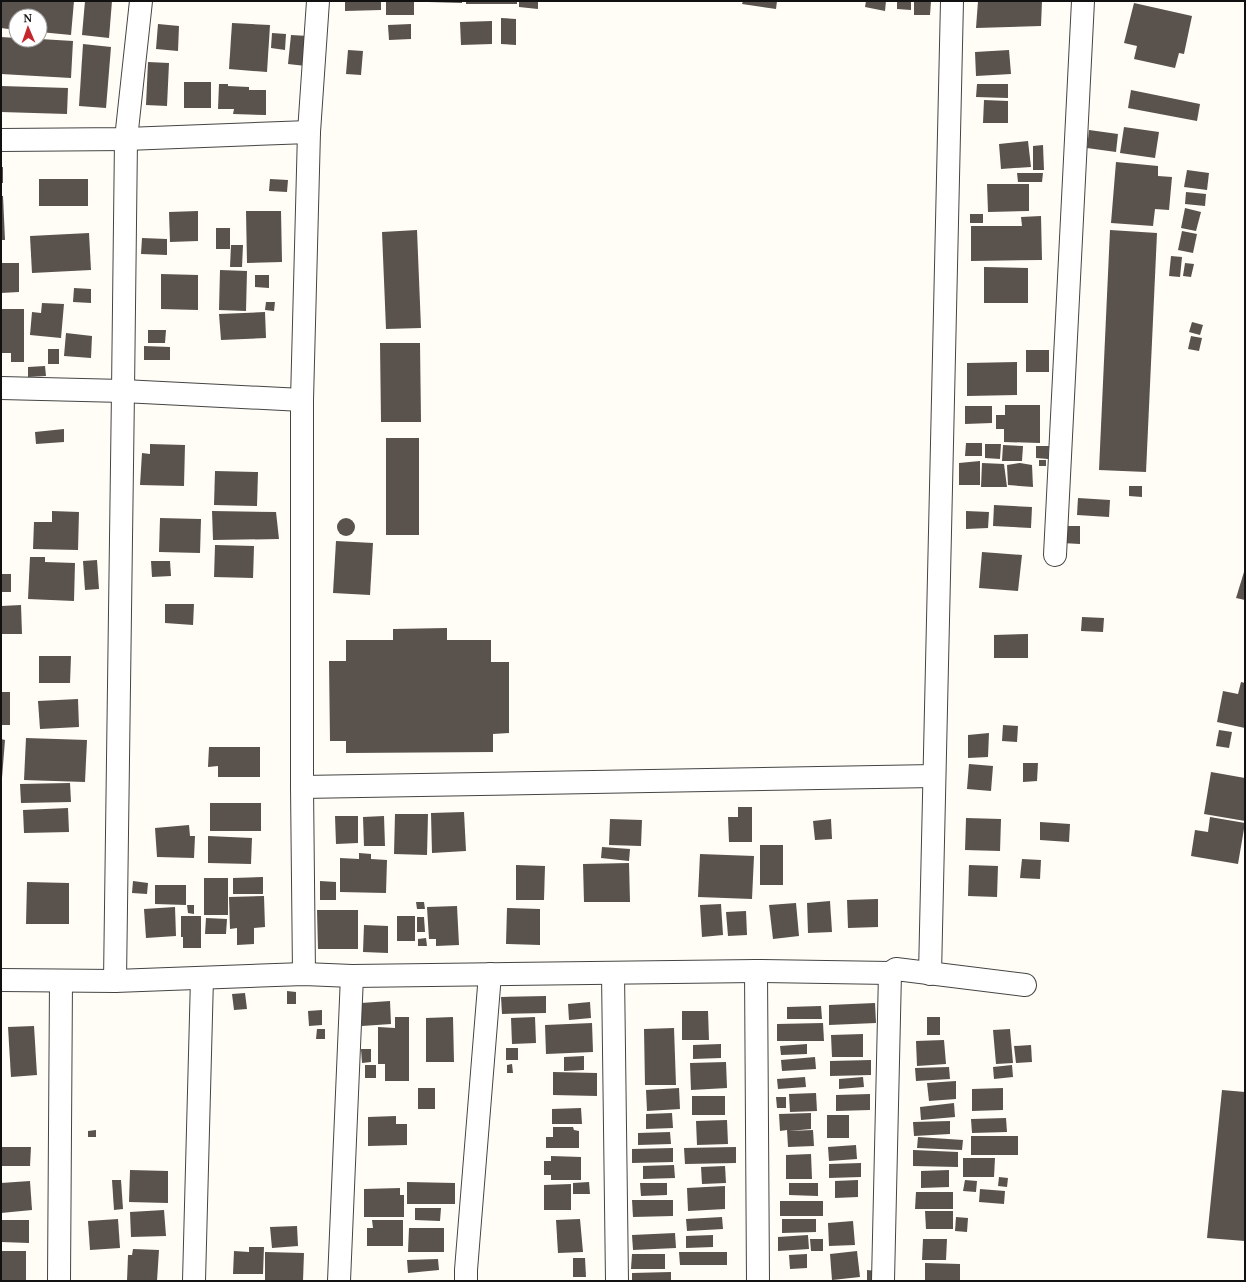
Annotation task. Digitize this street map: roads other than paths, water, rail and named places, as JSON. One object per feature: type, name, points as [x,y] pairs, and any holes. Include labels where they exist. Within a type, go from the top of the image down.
[{"type":"street","points":[[115,981],[124,391],[126,139],[142,1]]},
{"type":"street","points":[[304,974],[302,787],[302,400],[309,132],[318,1]]},
{"type":"street","points":[[930,974],[952,1]]},
{"type":"street","points":[[1055,555],[1083,1]]},
{"type":"street","points":[[1,140],[126,139],[309,132]]},
{"type":"street","points":[[1,388],[124,391],[302,400]]},
{"type":"street","points":[[302,787],[934,776]]},
{"type":"street","points":[[1,980],[115,981],[304,974],[352,976],[756,971],[890,972],[896,969],[1025,985]]},
{"type":"street","points":[[756,971],[758,1281]]},
{"type":"street","points":[[883,1281],[890,972]]},
{"type":"street","points":[[613,973],[617,1281]]},
{"type":"street","points":[[466,1281],[490,974]]},
{"type":"street","points":[[339,1281],[352,976]]},
{"type":"street","points":[[194,1281],[202,978]]},
{"type":"street","points":[[59,1281],[61,981]]}]
